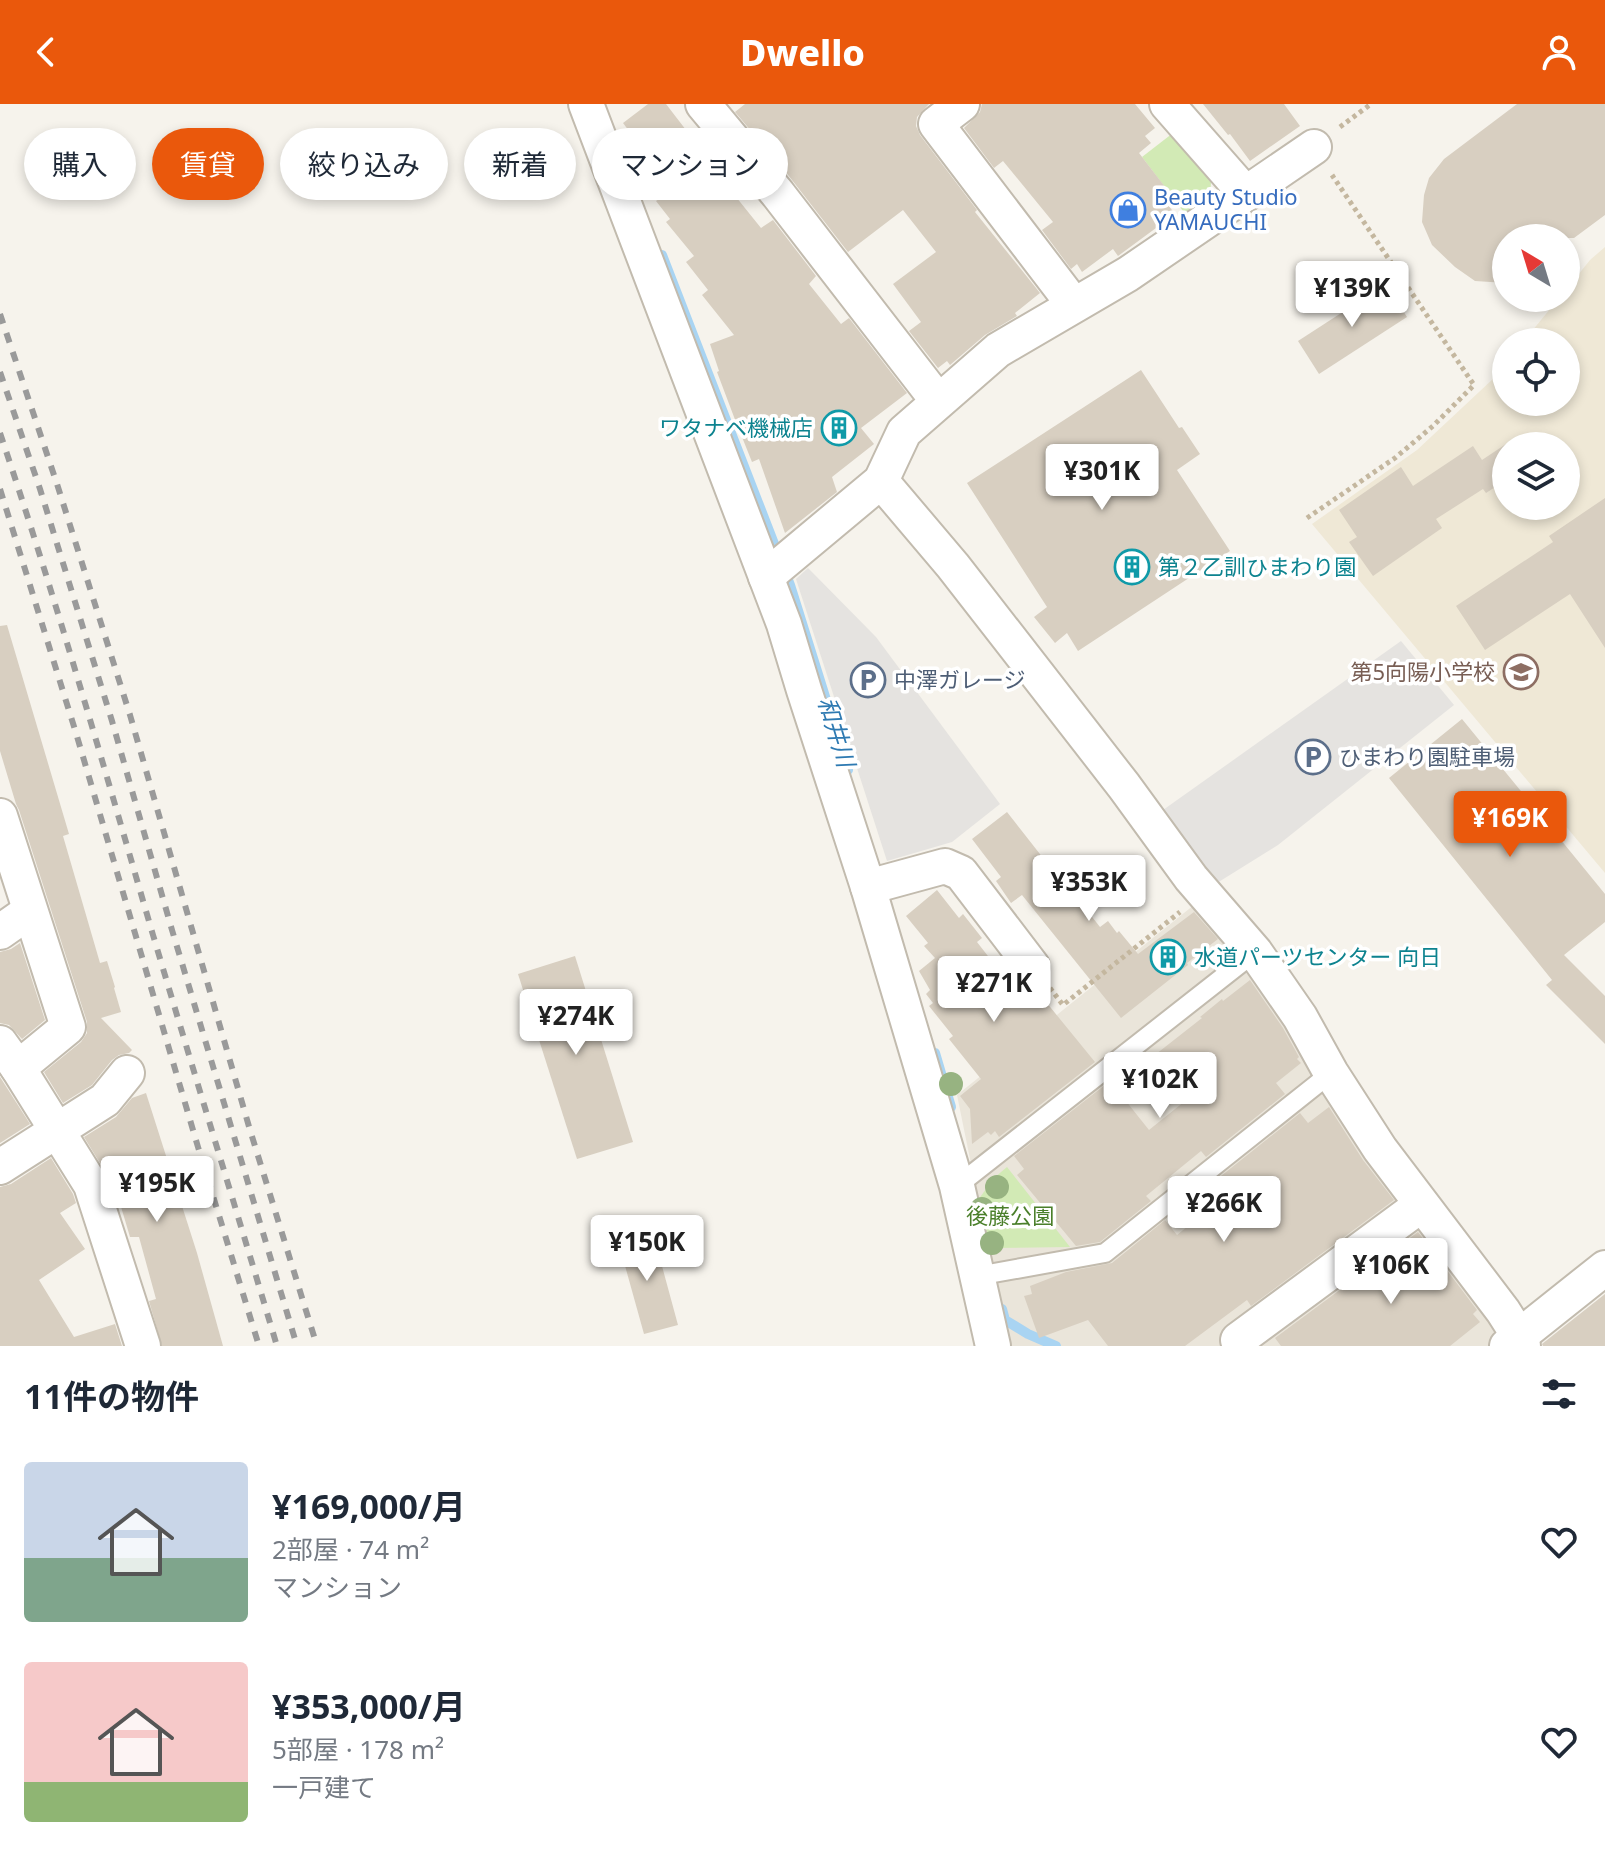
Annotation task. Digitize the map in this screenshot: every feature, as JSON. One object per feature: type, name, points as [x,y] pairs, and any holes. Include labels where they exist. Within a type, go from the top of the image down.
[{"type":"street","points":[[703,104],[778,194],[938,401]]},
{"type":"street","points":[[962,104],[936,124],[1074,305]]},
{"type":"street","points":[[1167,104],[1246,194]]},
{"type":"street","points":[[595,108],[784,624],[868,887],[957,1186],[993,1346]]},
{"type":"street","points":[[766,577],[881,481],[904,432],[998,350],[1128,274],[1314,147]]},
{"type":"street","points":[[881,481],[962,578],[1204,892],[1255,952],[1300,1017],[1331,1073],[1380,1149],[1503,1311],[1516,1343],[1605,1268]]},
{"type":"street","points":[[0,816],[68,1027],[9,1056],[91,1185],[143,1346]]},
{"type":"street","points":[[868,887],[945,866],[961,873],[1032,966]]},
{"type":"street","points":[[0,932],[30,911]]},
{"type":"street","points":[[0,1167],[105,1100],[127,1073]]},
{"type":"street","points":[[1238,1340],[1421,1205]]},
{"type":"lane","points":[[957,1186],[1255,952]]},
{"type":"lane","points":[[977,1276],[1105,1253],[1331,1073]]},
{"type":"path","points":[[1307,518],[1395,458],[1474,385],[1314,147],[1371,104]]},
{"type":"path","points":[[1063,1005],[1204,892]]},
{"type":"shaded area","name":"第5向陽小学校","points":[[1605,247],[1605,873],[1312,524],[1417,450],[1492,380],[1492,416],[1580,416],[1580,328],[1534,328],[1548,312],[1580,312],[1580,272]]},
{"type":"shaded area","name":"中澤ガレージ","points":[[808,568],[876,637],[1000,804],[952,842],[887,861],[796,579]]},
{"type":"shaded area","name":"ひまわり園駐車場","points":[[1401,641],[1454,705],[1278,845],[1217,883],[1163,810]]},
{"type":"shaded area","points":[[1199,901],[1490,1312],[1506,1346],[1008,1346],[957,1095]]},
{"type":"green space","points":[[1173,133],[1211,181],[1210,203],[1189,219],[1142,157]]},
{"type":"green space","name":"後藤公園","points":[[1007,1167],[1070,1247],[989,1248],[983,1238],[978,1200],[994,1178]]},
{"type":"building","points":[[648,104],[666,104],[684,128],[627,128],[623,123]]},
{"type":"building","points":[[745,104],[929,104],[917,117],[916,126],[920,135],[977,210],[975,212],[1040,293],[1015,313],[1017,316],[985,335],[950,365],[947,361],[938,368],[909,331],[921,322],[893,284],[936,252],[903,210],[848,252],[788,175],[788,128],[749,128],[735,112]]},
{"type":"building","points":[[982,104],[1135,104],[1155,128],[1145,136],[1151,143],[1139,153],[1172,196],[1165,201],[1175,214],[1118,256],[1113,249],[1082,272],[1077,264],[1071,269],[1042,230],[1053,222],[1003,161],[994,168],[964,128],[980,112]]},
{"type":"building","points":[[1203,104],[1284,104],[1300,126],[1250,161]]},
{"type":"building","points":[[1517,104],[1605,104],[1605,215],[1580,234],[1580,224],[1492,224],[1492,282],[1475,281],[1432,245],[1422,222],[1429,178],[1444,159]]},
{"type":"building","points":[[738,200],[761,228],[773,220],[816,276],[809,284],[841,324],[849,318],[907,393],[861,428],[874,444],[832,477],[837,492],[785,533],[759,459],[752,462],[717,372],[710,344],[734,335],[702,295],[708,290],[686,262],[694,256],[666,222],[670,219],[656,201]]},
{"type":"building","points":[[1386,284],[1407,317],[1319,374],[1298,341]]},
{"type":"building","points":[[1141,370],[1200,454],[1177,470],[1230,551],[1078,651],[1067,633],[1055,643],[1034,617],[1047,607],[967,483]]},
{"type":"building","points":[[1473,446],[1482,460],[1492,453],[1492,489],[1486,493],[1483,489],[1436,519],[1442,528],[1373,576],[1349,542],[1357,537],[1339,510],[1401,467],[1413,486]]},
{"type":"building","points":[[1605,498],[1605,648],[1570,594],[1485,650],[1456,606],[1553,542],[1549,536],[1573,520],[1580,520],[1580,515]]},
{"type":"building","points":[[7,625],[69,834],[63,836],[100,963],[107,961],[121,1012],[101,1018],[132,1050],[112,1060],[92,1085],[63,1103],[44,1072],[81,1042],[87,1033],[87,1022],[0,751],[0,626]]},
{"type":"building","points":[[1462,719],[1605,894],[1605,922],[1564,955],[1605,996],[1605,1044],[1546,985],[1552,980],[1389,778]]},
{"type":"building","points":[[1007,812],[1100,927],[1108,921],[1138,954],[1194,912],[1218,939],[1121,1018],[1022,895],[1011,903],[996,881],[1001,877],[972,839]]},
{"type":"building","points":[[937,890],[959,918],[963,914],[982,938],[977,942],[1016,992],[1026,985],[1033,986],[1095,1062],[999,1137],[995,1131],[991,1135],[988,1132],[972,1144],[970,1109],[960,1096],[981,1079],[949,1039],[953,1036],[929,1006],[933,1003],[926,994],[930,990],[919,971],[935,958],[924,946],[928,943],[906,916]]},
{"type":"building","points":[[20,943],[45,1020],[22,1039],[9,1025],[0,1023],[0,952]]},
{"type":"building","points":[[575,956],[633,1142],[577,1159],[518,974]]},
{"type":"building","points":[[1250,980],[1283,1028],[1301,1063],[1276,1083],[1285,1094],[1206,1157],[1201,1151],[1146,1196],[1151,1201],[1100,1242],[1076,1246],[1017,1175],[1024,1169],[1014,1156],[1110,1081],[1149,1130],[1185,1101],[1151,1058],[1222,999]]},
{"type":"building","points":[[0,1077],[30,1124],[0,1143]]},
{"type":"building","points":[[146,1093],[223,1346],[162,1346],[149,1301],[156,1299],[139,1237],[130,1237],[113,1180],[84,1137],[116,1117],[132,1098]]},
{"type":"building","points":[[1329,1107],[1363,1160],[1394,1200],[1251,1306],[1247,1300],[1185,1346],[1108,1346],[1088,1320],[1039,1338],[1024,1296],[1032,1294],[1030,1286],[1066,1272],[1112,1263],[1165,1220],[1177,1235],[1232,1190],[1221,1176],[1300,1113],[1308,1123]]},
{"type":"building","points":[[51,1158],[76,1203],[60,1213],[85,1249],[39,1280],[74,1337],[115,1324],[122,1346],[0,1346],[0,1187],[11,1184]]},
{"type":"building","points":[[644,1229],[652,1257],[659,1255],[678,1325],[644,1334],[617,1237]]},
{"type":"building","points":[[1418,1232],[1477,1310],[1473,1314],[1480,1322],[1450,1346],[1281,1346],[1275,1338]]},
{"type":"building","points":[[1605,1294],[1605,1346],[1543,1346],[1542,1344]]},
{"type":"waterway","name":"和井川","points":[[662,255],[790,585],[848,770]]},
{"type":"waterway","name":"和井川","points":[[935,1053],[951,1107]]},
{"type":"waterway","name":"和井川","points":[[1002,1309],[1005,1320],[1056,1346]]},
{"type":"railway","points":[[0,314],[130,715],[250,1130],[317,1346]]},
{"type":"railway","points":[[0,372],[112,721],[297,1346]]},
{"type":"railway","points":[[0,433],[60,620],[277,1346]]},
{"type":"railway","points":[[0,489],[259,1346]]},
{"type":"place","name":"Beauty Studio YAMAUCHI","points":[[1128,210]]},
{"type":"place","name":"ワタナベ機械店","points":[[839,428]]},
{"type":"place","name":"第２乙訓ひまわり園","points":[[1132,567]]},
{"type":"place","name":"第5向陽小学校","points":[[1521,672]]},
{"type":"place","name":"中澤ガレージ","points":[[868,680]]},
{"type":"place","name":"ひまわり園駐車場","points":[[1313,757]]},
{"type":"place","name":"水道パーツセンター 向日","points":[[1168,957]]}]
